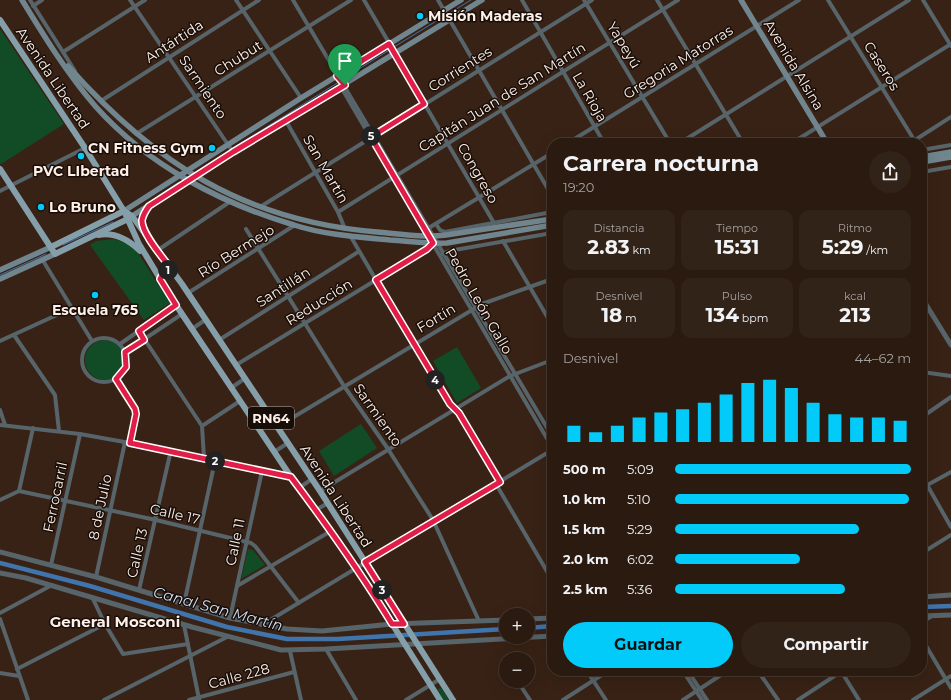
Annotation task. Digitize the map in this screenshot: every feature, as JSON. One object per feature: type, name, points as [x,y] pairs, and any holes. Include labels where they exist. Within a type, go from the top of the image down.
[{"type":"main road","points":[[22,0],[76,81],[96,107],[132,141],[179,176],[231,201],[295,225],[351,237],[436,243],[547,226]]},
{"type":"main road","points":[[0,270],[124,211],[186,171],[286,121],[394,53],[447,15],[461,0]]},
{"type":"main road","points":[[0,279],[130,218],[190,181],[231,148],[301,98],[390,46],[447,15],[482,0]]},
{"type":"main road","name":"Avenida Alsina","points":[[741,0],[824,138]]},
{"type":"main road","name":"Avenida Libertad","points":[[0,22],[85,148],[124,211],[147,235],[158,250],[312,478],[453,700]]},
{"type":"main road","points":[[49,41],[80,78],[136,134],[195,177],[259,207],[299,220],[345,229],[432,236],[547,220]]},
{"type":"main road","points":[[927,156],[951,152]]},
{"type":"main road","points":[[927,161],[951,157]]},
{"type":"main road","points":[[0,169],[55,254]]},
{"type":"main road","points":[[147,235],[142,221],[149,206]]},
{"type":"main road","name":"Avenida Libertad","points":[[130,218],[148,261],[176,305],[291,477],[357,569],[440,700]]},
{"type":"main road","points":[[87,238],[104,234],[118,237],[133,244],[148,261]]},
{"type":"main road","points":[[160,279],[164,271],[172,270]]},
{"type":"street","points":[[30,0],[80,78]]},
{"type":"street","points":[[33,6],[42,0]]},
{"type":"street","name":"Sarmiento","points":[[130,0],[231,148]]},
{"type":"street","points":[[63,52],[145,0]]},
{"type":"street","points":[[236,0],[301,98]]},
{"type":"street","name":"Antártida","points":[[101,100],[170,58],[259,0]]},
{"type":"street","name":"Pedro León Gallo","points":[[294,0],[372,136],[432,236],[547,437]]},
{"type":"street","name":"Chubut","points":[[136,134],[197,98],[270,50],[351,0]]},
{"type":"street","points":[[364,0],[390,46]]},
{"type":"street","points":[[438,0],[547,187]]},
{"type":"street","name":"La Rioja","points":[[522,0],[601,138]]},
{"type":"street","name":"Corrientes","points":[[259,207],[586,2],[592,0]]},
{"type":"street","points":[[657,0],[740,138]]},
{"type":"street","name":"Capitán Juan de San Martín","points":[[338,212],[678,0]]},
{"type":"street","name":"Gregoria Matorras","points":[[576,138],[695,63],[799,0]]},
{"type":"street","name":"Caseros","points":[[828,0],[913,138]]},
{"type":"street","points":[[688,138],[910,0]]},
{"type":"street","points":[[800,138],[951,45],[923,0]]},
{"type":"street","name":"Yapeyú","points":[[586,2],[667,138]]},
{"type":"street","name":"Congreso","points":[[390,46],[494,223]]},
{"type":"street","points":[[922,138],[951,118]]},
{"type":"street","name":"San Martín","points":[[286,121],[338,212],[345,229]]},
{"type":"street","points":[[927,149],[951,145]]},
{"type":"street","points":[[0,191],[85,148]]},
{"type":"street","points":[[427,229],[547,156]]},
{"type":"street","points":[[927,171],[951,167]]},
{"type":"street","points":[[158,250],[231,201]]},
{"type":"street","points":[[436,224],[440,230],[445,232],[547,213]]},
{"type":"street","name":"Río Bermejo","points":[[188,294],[295,225]]},
{"type":"street","name":"Sarmiento","points":[[246,229],[344,386],[434,520],[479,621]]},
{"type":"street","points":[[442,254],[503,241],[547,234]]},
{"type":"street","points":[[351,237],[358,252],[414,345],[450,404],[456,410],[547,571]]},
{"type":"street","points":[[503,241],[547,316]]},
{"type":"street","name":"Reducción","points":[[236,365],[306,324],[436,243]]},
{"type":"street","name":"Santillán","points":[[219,340],[358,252]]},
{"type":"street","points":[[42,259],[92,341]]},
{"type":"street","name":"Fortín","points":[[277,427],[474,309],[547,281]]},
{"type":"street","points":[[120,344],[176,305]]},
{"type":"street","points":[[927,306],[951,345]]},
{"type":"street","points":[[0,341],[72,308]]},
{"type":"street","points":[[125,352],[182,314]]},
{"type":"street","points":[[192,329],[205,320]]},
{"type":"street","points":[[139,331],[202,426],[204,458]]},
{"type":"street","points":[[14,335],[55,395],[59,431]]},
{"type":"street","points":[[106,338],[120,344],[125,352],[126,367],[116,379],[109,382],[94,380],[84,369],[83,354],[92,341],[106,338]]},
{"type":"street","points":[[320,491],[512,375],[547,362]]},
{"type":"street","points":[[927,373],[951,376]]},
{"type":"street","name":"Pedro León Gallo","points":[[512,375],[547,428]]},
{"type":"street","points":[[116,379],[135,409],[136,414],[130,443]]},
{"type":"street","points":[[231,388],[244,379]]},
{"type":"street","points":[[927,414],[951,397]]},
{"type":"street","points":[[202,426],[240,401]]},
{"type":"street","points":[[0,410],[2,425],[80,434],[171,450],[291,477]]},
{"type":"street","points":[[0,500],[19,491],[33,428]]},
{"type":"street","name":"Ferrocarril","points":[[51,565],[80,434]]},
{"type":"street","name":"8 de Julio","points":[[96,577],[125,442]]},
{"type":"street","points":[[274,452],[288,443]]},
{"type":"street","name":"Calle 13","points":[[140,590],[171,450]]},
{"type":"street","points":[[262,625],[547,453]]},
{"type":"street","points":[[184,604],[215,461]]},
{"type":"street","name":"Calle 11","points":[[230,618],[262,471]]},
{"type":"street","points":[[951,472],[927,485],[951,527]]},
{"type":"street","points":[[299,488],[312,478]]},
{"type":"street","name":"Calle 17","points":[[19,491],[156,520],[246,542],[255,546],[299,603]]},
{"type":"street","points":[[316,510],[328,503]]},
{"type":"street","points":[[236,586],[331,531]]},
{"type":"street","points":[[927,550],[951,535]]},
{"type":"street","points":[[0,552],[96,577],[230,618],[287,629],[316,631],[499,620]]},
{"type":"street","points":[[0,573],[26,578],[92,596],[184,625],[290,651],[415,641],[547,636]]},
{"type":"street","points":[[0,613],[52,585]]},
{"type":"street","points":[[927,596],[951,595]]},
{"type":"street","points":[[92,596],[105,624],[123,654],[188,644]]},
{"type":"street","points":[[927,616],[951,614]]},
{"type":"street","points":[[927,619],[933,615]]},
{"type":"street","points":[[535,619],[547,618]]},
{"type":"street","points":[[0,620],[28,700]]},
{"type":"street","points":[[17,669],[105,624]]},
{"type":"street","points":[[184,625],[199,699]]},
{"type":"street","points":[[104,700],[227,636]]},
{"type":"street","points":[[927,648],[951,688]]},
{"type":"street","points":[[326,649],[356,700]]},
{"type":"street","points":[[290,651],[301,700]]},
{"type":"street","name":"Calle 228","points":[[189,700],[199,699],[294,672]]},
{"type":"street","points":[[0,673],[19,676]]},
{"type":"street","points":[[590,676],[606,700]]},
{"type":"street","points":[[563,700],[600,676]]},
{"type":"street","points":[[687,676],[707,700]]},
{"type":"street","points":[[691,676],[702,700]]},
{"type":"street","points":[[684,700],[719,676]]},
{"type":"street","points":[[761,676],[778,700]]},
{"type":"street","points":[[798,700],[834,676]]},
{"type":"street","points":[[844,676],[859,700]]},
{"type":"street","points":[[913,700],[951,676]]},
{"type":"street","points":[[406,700],[440,679]]},
{"type":"street","points":[[522,688],[530,700]]},
{"type":"green space","points":[[0,29],[64,124],[1,164],[0,163]]},
{"type":"green space","points":[[114,239],[129,244],[140,256],[170,303],[144,320],[90,245],[96,241]]},
{"type":"green space","points":[[105,340],[119,346],[125,360],[119,374],[105,380],[91,374],[85,360],[91,346]]},
{"type":"green space","points":[[457,347],[481,388],[457,403],[433,361]]},
{"type":"green space","points":[[361,424],[377,448],[334,476],[319,451]]},
{"type":"green space","points":[[248,549],[253,550],[265,565],[241,579]]},
{"type":"green space","points":[[441,688],[449,700],[443,700],[437,689]]},
{"type":"waterway","points":[[448,14],[471,0]]},
{"type":"waterway","points":[[394,47],[446,15]]},
{"type":"waterway","points":[[341,80],[391,49]]},
{"type":"waterway","points":[[233,148],[339,82]]},
{"type":"waterway","points":[[196,172],[230,150]]},
{"type":"waterway","points":[[158,196],[179,182]]},
{"type":"waterway","points":[[63,245],[113,222]]},
{"type":"waterway","points":[[0,275],[46,254]]},
{"type":"waterway","name":"Canal San Martín","points":[[0,563],[90,586],[227,627],[287,639],[338,639],[499,629]]},
{"type":"waterway","name":"Canal San Martín","points":[[927,607],[951,606]]},
{"type":"waterway","name":"Canal San Martín","points":[[535,627],[547,626]]},
{"type":"place","name":"Misión Maderas","points":[[420,16]]},
{"type":"place","name":"CN Fitness Gym","points":[[212,148]]},
{"type":"place","name":"PVC LIbertad","points":[[81,156]]},
{"type":"place","name":"Lo Bruno","points":[[41,207]]},
{"type":"place","name":"Escuela 765","points":[[95,295]]},
{"type":"district","name":"General Mosconi","points":[[115,622]]},
{"type":"route","points":[[389,44],[424,104],[371,137],[433,243],[427,249],[376,280],[450,404],[459,413],[500,482],[365,562],[404,624],[392,624],[331,531],[291,477],[171,450],[130,443],[136,414],[135,409],[116,379],[122,374],[126,367],[127,360],[125,352],[144,340],[139,331],[176,305],[160,279],[164,271],[172,270],[147,235],[142,224],[143,216],[149,206],[233,152],[345,85],[342,84],[337,76],[389,44]]}]
